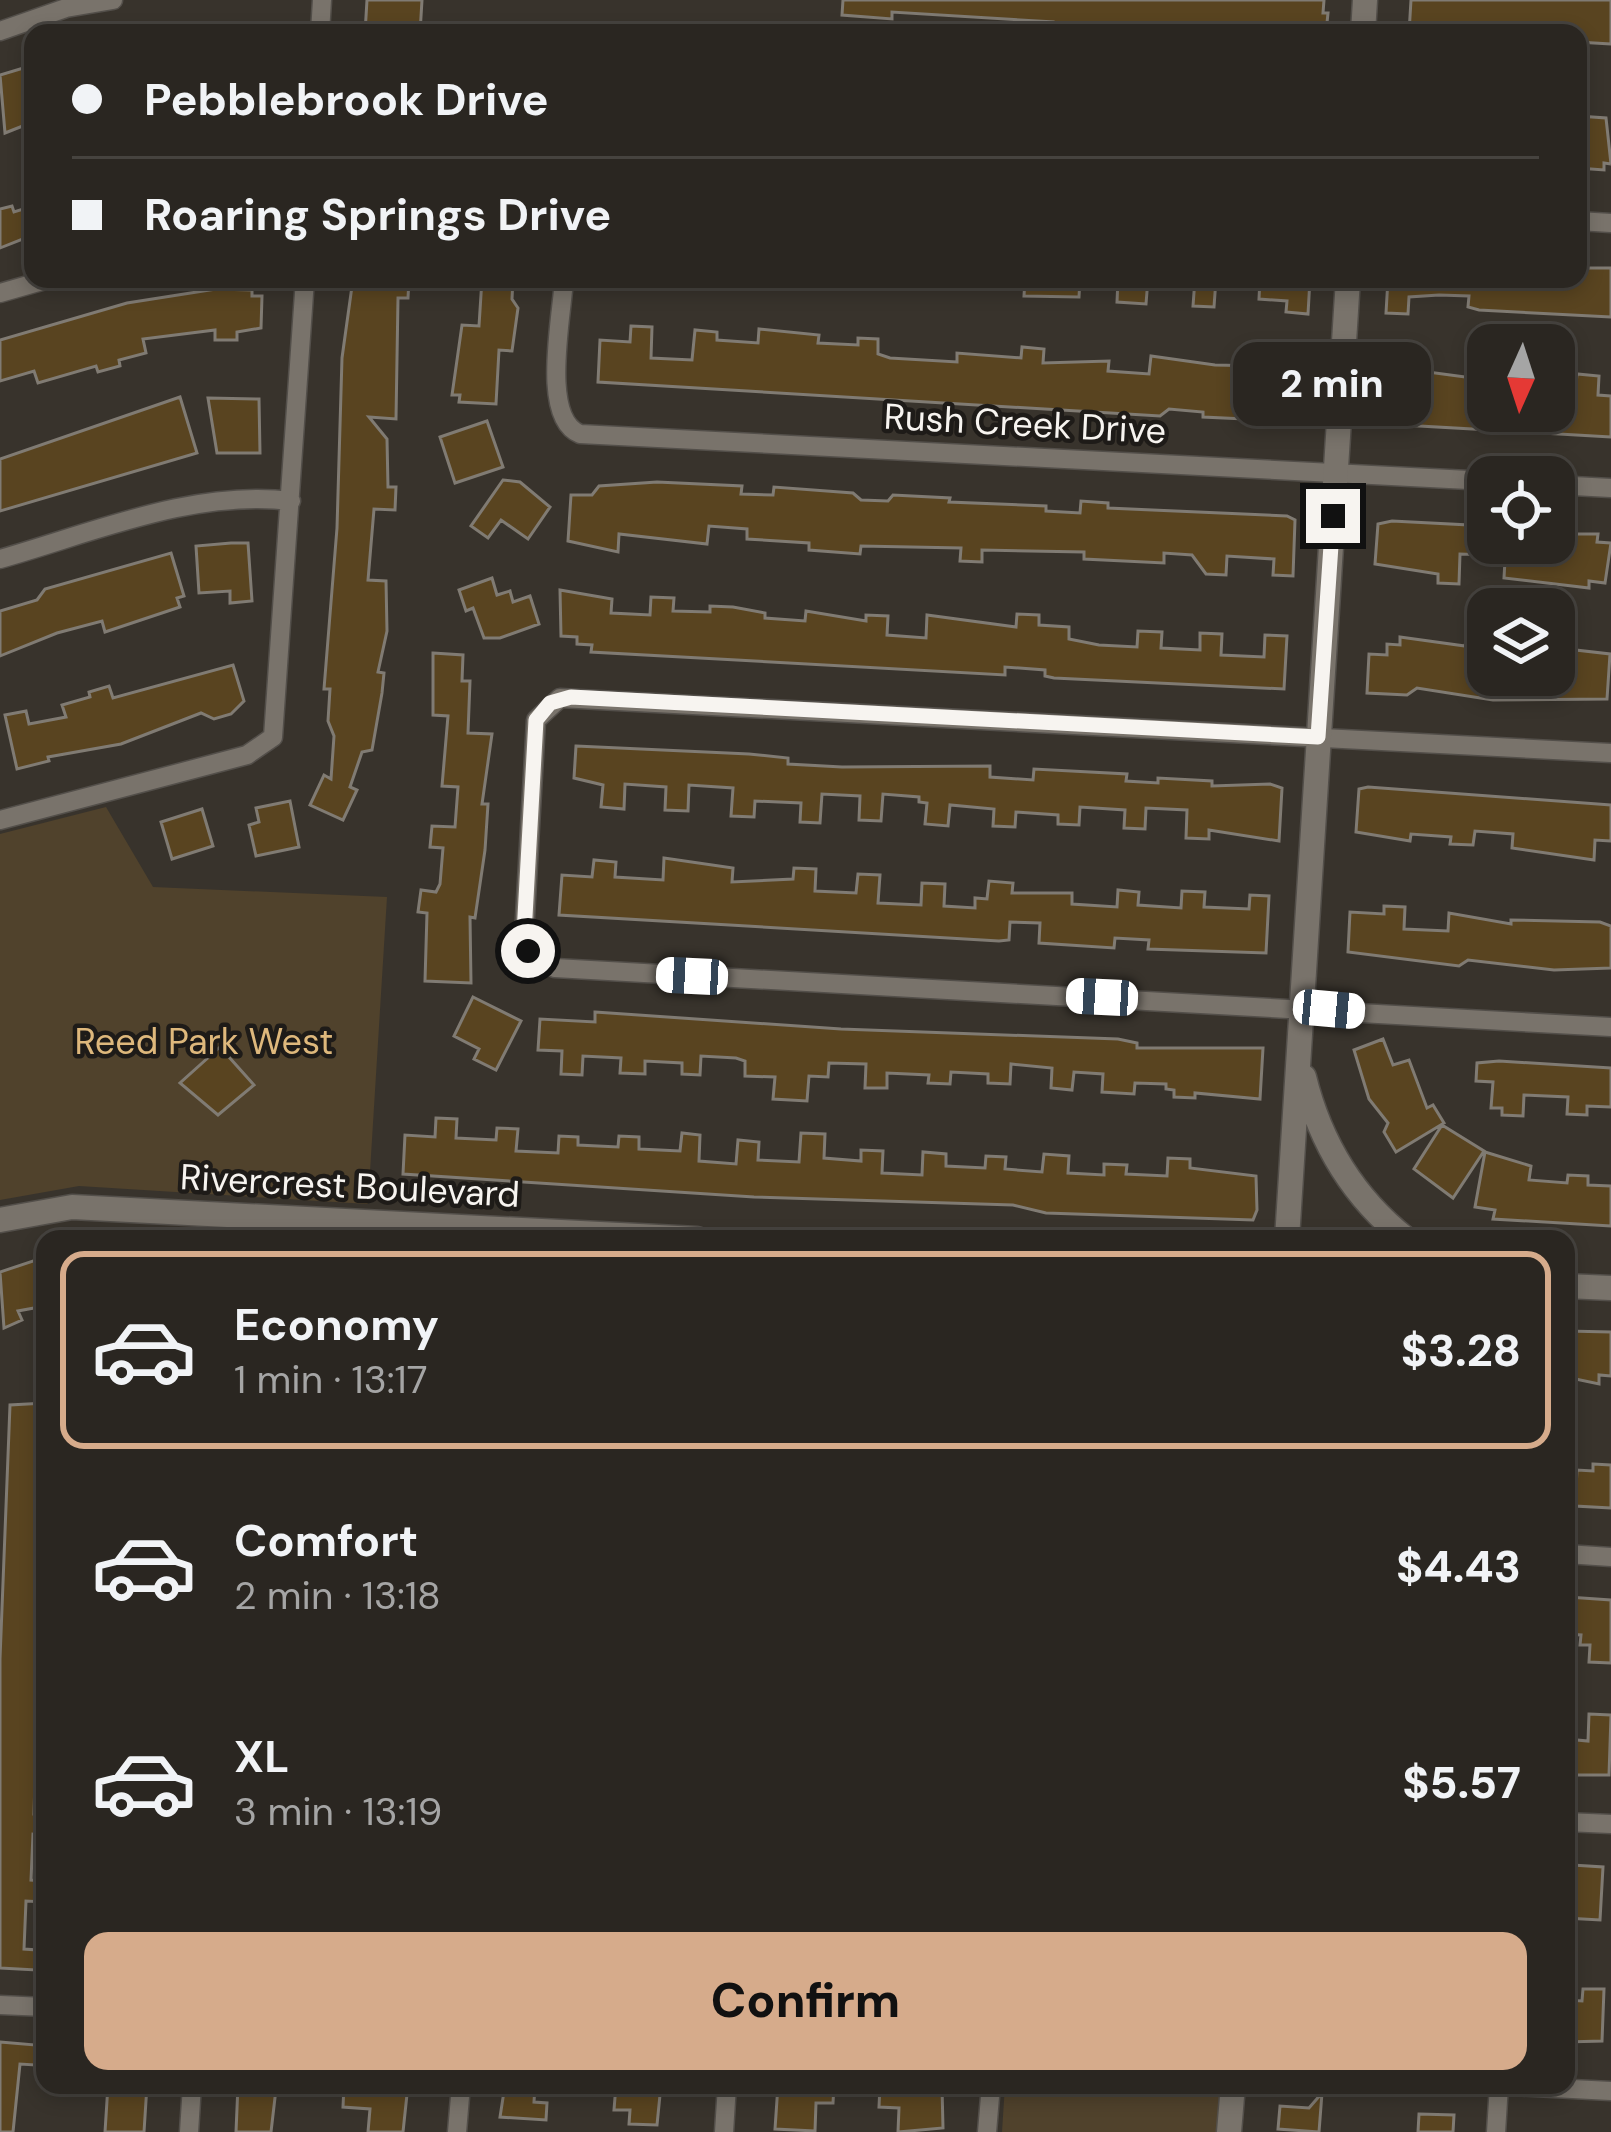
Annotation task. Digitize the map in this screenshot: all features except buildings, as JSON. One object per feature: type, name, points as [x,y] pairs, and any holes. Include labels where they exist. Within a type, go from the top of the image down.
[{"type":"street","points":[[0,32],[66,8],[112,0]]},
{"type":"street","points":[[0,820],[106,796],[266,746],[277,727],[304,288]]},
{"type":"street","name":"Rush Creek Drive","points":[[563,288],[556,403],[562,423],[580,434],[1467,480]]},
{"type":"street","points":[[1288,1230],[1347,288]]},
{"type":"street","points":[[1575,486],[1611,488]]},
{"type":"street","points":[[0,559],[183,508],[244,497],[291,501]]},
{"type":"street","points":[[1611,753],[560,698],[536,720],[524,934],[533,957],[556,968],[1611,1027]]},
{"type":"street","points":[[1298,1055],[1332,1152],[1359,1193],[1397,1230]]},
{"type":"street","name":"Rivercrest Boulevard","points":[[0,1220],[72,1207],[243,1227],[355,1230]]},
{"type":"street","points":[[1575,1286],[1611,1288]]},
{"type":"street","points":[[1575,1554],[1611,1556]]},
{"type":"street","points":[[1575,1823],[1611,1825]]},
{"type":"street","points":[[0,2005],[36,2007]]},
{"type":"street","points":[[1575,2089],[1611,2091]]},
{"type":"street","points":[[190,2132],[192,2094]]},
{"type":"street","points":[[457,2132],[460,2094]]},
{"type":"street","points":[[724,2132],[726,2094]]},
{"type":"street","points":[[987,2132],[990,2094]]},
{"type":"street","points":[[1229,2132],[1232,2094]]},
{"type":"street","points":[[1496,2094],[1496,2132]]},
{"type":"green space","name":"Reed Park West","points":[[106,807],[153,887],[387,897],[368,1204],[79,1186],[0,1200],[0,834]]},
{"type":"green space","points":[[1004,2094],[1221,2097],[1219,2132],[1002,2132]]},
{"type":"route","points":[[528,951],[524,934],[536,720],[550,703],[571,697],[1318,737],[1333,516]]}]
